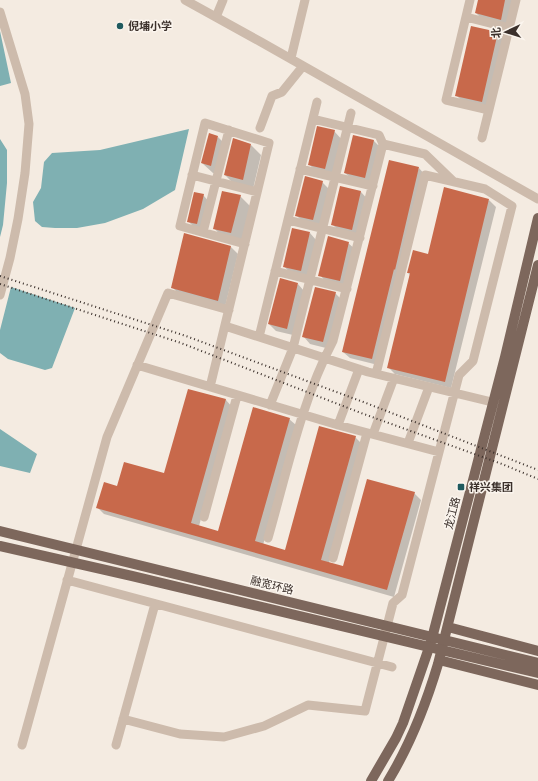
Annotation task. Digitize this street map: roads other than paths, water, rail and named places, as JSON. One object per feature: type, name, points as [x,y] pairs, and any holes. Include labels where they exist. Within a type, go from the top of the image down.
[{"type":"main road","name":"龙江路","points":[[371,781],[398,733],[425,662],[440,610],[492,402],[505,357],[538,218]]},
{"type":"main road","points":[[389,781],[419,719],[439,660],[538,265]]},
{"type":"main road","name":"融宽环路","points":[[0,531],[538,663]]},
{"type":"main road","points":[[0,546],[538,673]]},
{"type":"main road","points":[[448,627],[538,651]]},
{"type":"main road","points":[[439,660],[538,685]]},
{"type":"street","points":[[185,0],[291,58],[538,199]]},
{"type":"street","points":[[216,16],[223,0]]},
{"type":"street","points":[[291,58],[305,0]]},
{"type":"street","points":[[470,0],[446,100],[489,110]]},
{"type":"street","points":[[482,138],[516,0]]},
{"type":"street","points":[[0,12],[25,94],[29,124],[25,173],[18,219],[10,258],[0,295]]},
{"type":"street","points":[[466,18],[509,28]]},
{"type":"street","points":[[260,128],[272,96],[282,92],[303,66]]},
{"type":"street","points":[[259,337],[317,102]]},
{"type":"street","points":[[270,405],[292,348],[351,113]]},
{"type":"street","points":[[268,538],[303,415],[324,358],[333,341],[383,144],[379,135],[313,119]]},
{"type":"street","points":[[210,387],[245,244],[269,143],[205,123],[180,226],[245,244]]},
{"type":"street","points":[[203,232],[229,130]]},
{"type":"street","points":[[383,144],[425,154],[454,182]]},
{"type":"street","points":[[300,168],[373,186]]},
{"type":"street","points":[[192,175],[257,192]]},
{"type":"street","points":[[123,719],[180,734],[224,737],[264,726],[308,705],[365,711],[393,603],[402,595],[459,375],[473,361],[512,206],[485,189],[425,175],[376,374]]},
{"type":"street","points":[[288,220],[360,238]]},
{"type":"street","points":[[275,271],[346,289]]},
{"type":"street","points":[[22,745],[107,437],[168,293],[229,310]]},
{"type":"street","points":[[225,326],[376,374],[492,402]]},
{"type":"street","points":[[137,365],[237,396],[439,452]]},
{"type":"street","points":[[338,425],[359,369]]},
{"type":"street","points":[[333,558],[370,434],[394,378]]},
{"type":"street","points":[[408,444],[429,387]]},
{"type":"street","points":[[204,517],[237,396]]},
{"type":"street","points":[[67,580],[392,667]]},
{"type":"street","points":[[116,745],[155,604]]},
{"type":"water","points":[[0,31],[11,83],[0,86]]},
{"type":"water","points":[[189,129],[175,190],[143,209],[105,223],[77,228],[55,228],[42,227],[35,221],[33,202],[41,188],[44,162],[52,153],[100,150]]},
{"type":"water","points":[[0,139],[7,150],[7,183],[3,225],[0,237]]},
{"type":"water","points":[[11,287],[75,308],[52,368],[45,370],[8,359],[0,353],[0,330]]},
{"type":"water","points":[[0,429],[37,454],[30,473],[0,466]]},
{"type":"railway","points":[[0,276],[186,336],[366,403],[538,470]]},
{"type":"railway","points":[[0,284],[181,343],[361,413],[502,464],[538,479]]},
{"type":"place","name":"倪埔小学","points":[[120,26]]},
{"type":"place","name":"祥兴集团","points":[[461,487]]}]
